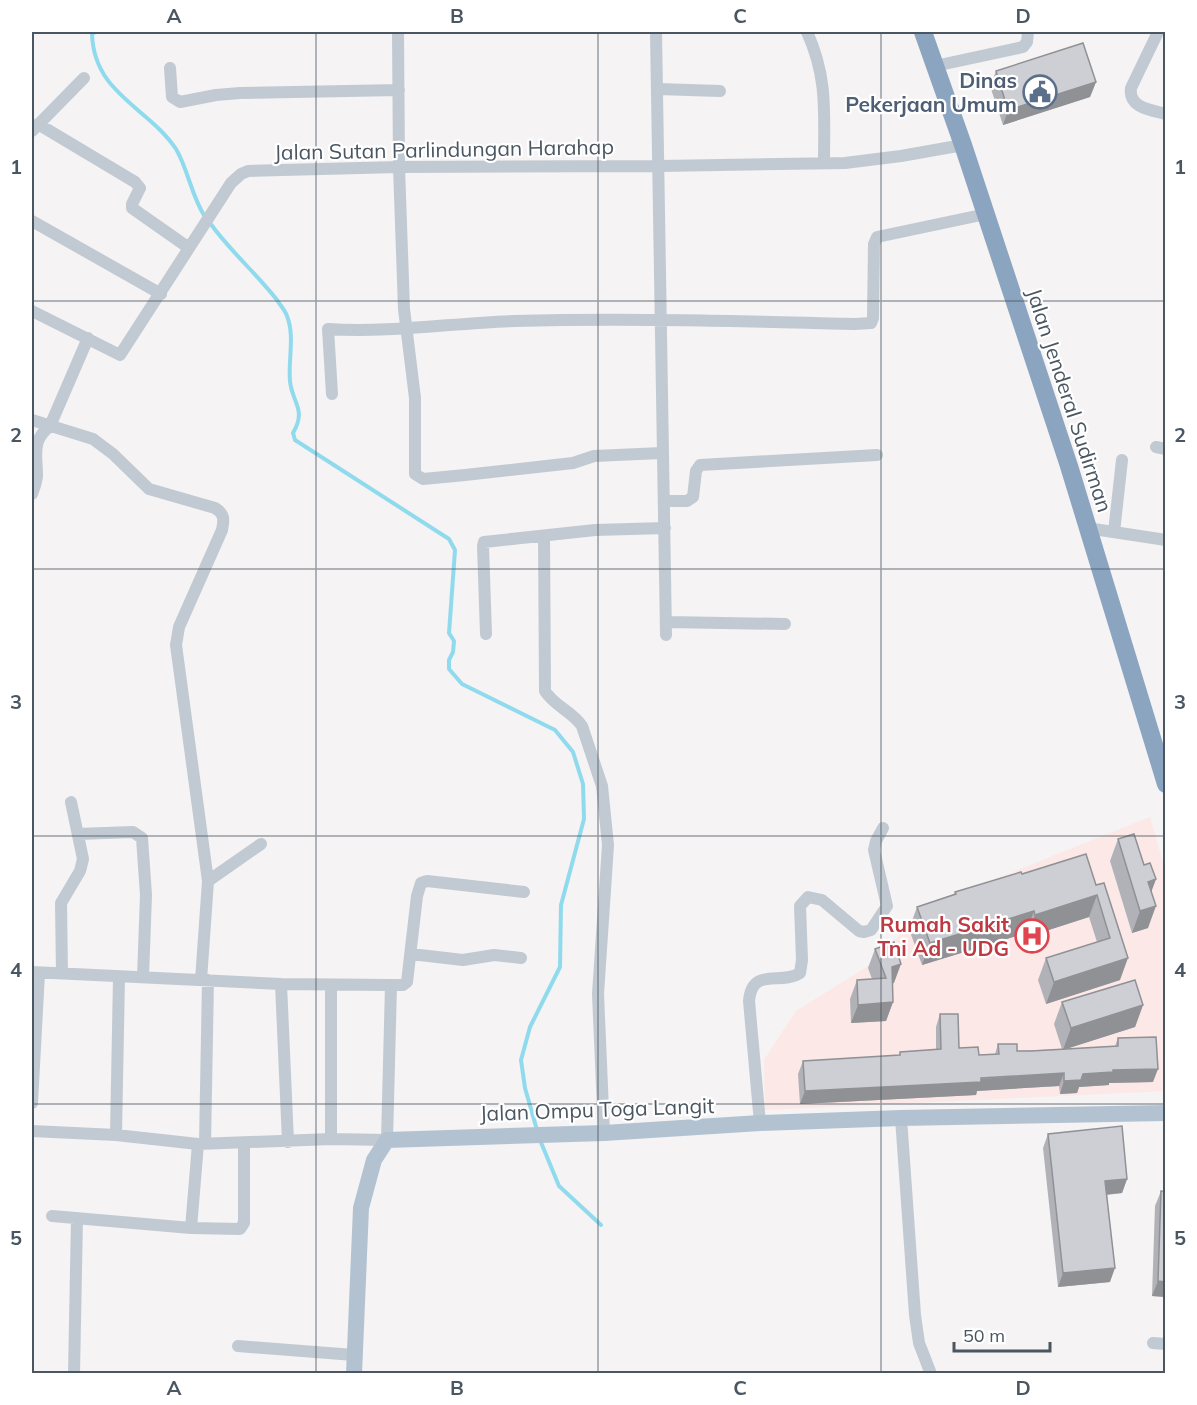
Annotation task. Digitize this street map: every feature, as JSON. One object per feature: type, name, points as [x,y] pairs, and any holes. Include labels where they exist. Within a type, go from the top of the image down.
[{"type":"highway","name":"Jalan Jenderal Sudirman","points":[[923,32],[986,214],[1088,528],[1166,784]]},
{"type":"main road","name":"Jalan Ompu Toga Langit","points":[[387,1140],[604,1133],[760,1123],[901,1118],[1166,1113]]},
{"type":"main road","points":[[354,1374],[361,1208],[374,1160],[387,1140]]},
{"type":"street","points":[[398,32],[399,167],[406,328],[415,398],[415,471],[420,478],[465,475],[568,464],[594,456],[662,453]]},
{"type":"street","points":[[656,32],[666,628],[785,624]]},
{"type":"street","points":[[807,32],[821,70],[824,86],[824,163]]},
{"type":"street","points":[[935,66],[1023,47],[1027,42],[1028,32]]},
{"type":"street","points":[[1158,32],[1131,88],[1130,95],[1132,101],[1138,105],[1166,114]]},
{"type":"street","points":[[170,68],[172,98],[180,102],[240,93],[399,90]]},
{"type":"street","points":[[84,78],[35,127],[135,182],[140,188],[132,208],[189,248]]},
{"type":"street","points":[[658,89],[720,91]]},
{"type":"street","name":"Jalan Sutan Parlindungan Harahap","points":[[32,311],[120,355],[231,183],[248,171],[399,167],[824,163],[872,161],[963,145]]},
{"type":"street","points":[[332,394],[328,329],[406,328],[513,321],[660,320],[871,323],[873,318],[874,244],[877,237],[986,214]]},
{"type":"street","points":[[32,220],[161,294]]},
{"type":"street","points":[[32,494],[37,476],[34,454],[41,434],[50,426],[88,338]]},
{"type":"street","points":[[32,420],[85,436],[113,454],[149,489],[210,506],[222,514],[224,519],[222,530],[179,627],[176,645],[208,881],[201,1144],[191,1228]]},
{"type":"street","points":[[664,501],[687,501],[691,498],[695,492],[696,471],[700,465],[877,455]]},
{"type":"street","points":[[1114,532],[1122,460]]},
{"type":"street","points":[[486,634],[483,543],[488,540],[595,530],[664,528]]},
{"type":"street","points":[[1088,528],[1166,540]]},
{"type":"street","points":[[544,536],[545,691],[549,697],[576,717],[582,726],[602,786],[606,820],[608,845],[598,994],[604,1133]]},
{"type":"street","points":[[62,973],[61,903],[82,864],[71,802]]},
{"type":"street","points":[[760,1123],[749,1001],[752,989],[762,980],[794,977],[800,974],[802,960],[800,906],[808,897],[822,900],[859,931],[871,930],[887,906],[874,850],[883,828]]},
{"type":"street","points":[[78,834],[133,832],[142,838],[146,895],[143,977]]},
{"type":"street","points":[[208,881],[261,844]]},
{"type":"street","points":[[32,1103],[35,973],[281,984],[403,985],[408,982],[419,885],[423,882],[524,892]]},
{"type":"street","points":[[411,954],[463,960],[494,955],[521,958]]},
{"type":"street","points":[[116,1135],[119,977]]},
{"type":"street","points":[[281,984],[288,1142]]},
{"type":"street","points":[[331,985],[331,1139]]},
{"type":"street","points":[[387,1140],[391,985]]},
{"type":"street","points":[[901,1118],[915,1315],[919,1343],[931,1374]]},
{"type":"street","name":"Jalan Ompu Toga Langit","points":[[32,1131],[116,1135],[201,1144],[331,1139],[387,1140]]},
{"type":"street","points":[[52,1216],[237,1230],[243,1226],[244,1143]]},
{"type":"street","points":[[74,1374],[77,1218]]},
{"type":"street","points":[[238,1346],[354,1355]]},
{"type":"shaded area","name":"Rumah Sakit Tni Ad - UDG","points":[[1150,817],[1165,870],[1165,1091],[765,1110],[764,1060],[796,1011],[870,965],[928,906]]},
{"type":"building","name":"Dinas Pekerjaan Umum","points":[[1083,43],[1096,82],[1008,110],[996,71]]},
{"type":"building","points":[[1134,834],[1144,865],[1150,863],[1156,879],[1148,882],[1156,906],[1140,911],[1118,839]]},
{"type":"building","points":[[1086,854],[1096,885],[1104,883],[1128,958],[1054,982],[1046,958],[1110,938],[1097,895],[1035,915],[1034,911],[930,943],[917,907],[956,894],[955,892]]},
{"type":"building","points":[[894,942],[901,964],[892,967],[893,1002],[858,1005],[857,980],[886,978],[875,949]]},
{"type":"building","points":[[1135,980],[1143,1005],[1071,1028],[1062,1002]]},
{"type":"building","points":[[940,1014],[958,1014],[959,1048],[978,1047],[979,1055],[999,1054],[998,1044],[1017,1044],[1017,1051],[1031,1051],[1118,1046],[1118,1038],[1156,1037],[1158,1069],[1113,1070],[1113,1072],[1083,1074],[1081,1080],[1064,1081],[1064,1073],[981,1078],[981,1082],[805,1091],[803,1061],[900,1055],[900,1052],[941,1049]]},
{"type":"building","points":[[1122,1126],[1127,1179],[1105,1181],[1115,1268],[1063,1273],[1048,1134]]},
{"type":"building","points":[[1161,1191],[1166,1192],[1166,1282],[1158,1281]]},
{"type":"waterway","points":[[95,32],[92,34],[95,54],[102,71],[112,86],[164,134],[176,149],[205,217]]},
{"type":"waterway","points":[[210,223],[269,290],[287,316],[291,332],[290,381],[299,412],[293,433],[295,440],[449,539],[455,550],[449,633],[454,641],[449,669],[462,684],[555,730],[573,752],[583,784],[584,819],[561,905],[560,967],[530,1027],[521,1060],[525,1088],[537,1130]]},
{"type":"waterway","points":[[540,1140],[559,1186],[601,1225]]},
{"type":"place","name":"Dinas Pekerjaan Umum","points":[[1040,92]]},
{"type":"place","name":"Rumah Sakit Tni Ad - UDG","points":[[1032,936]]}]
